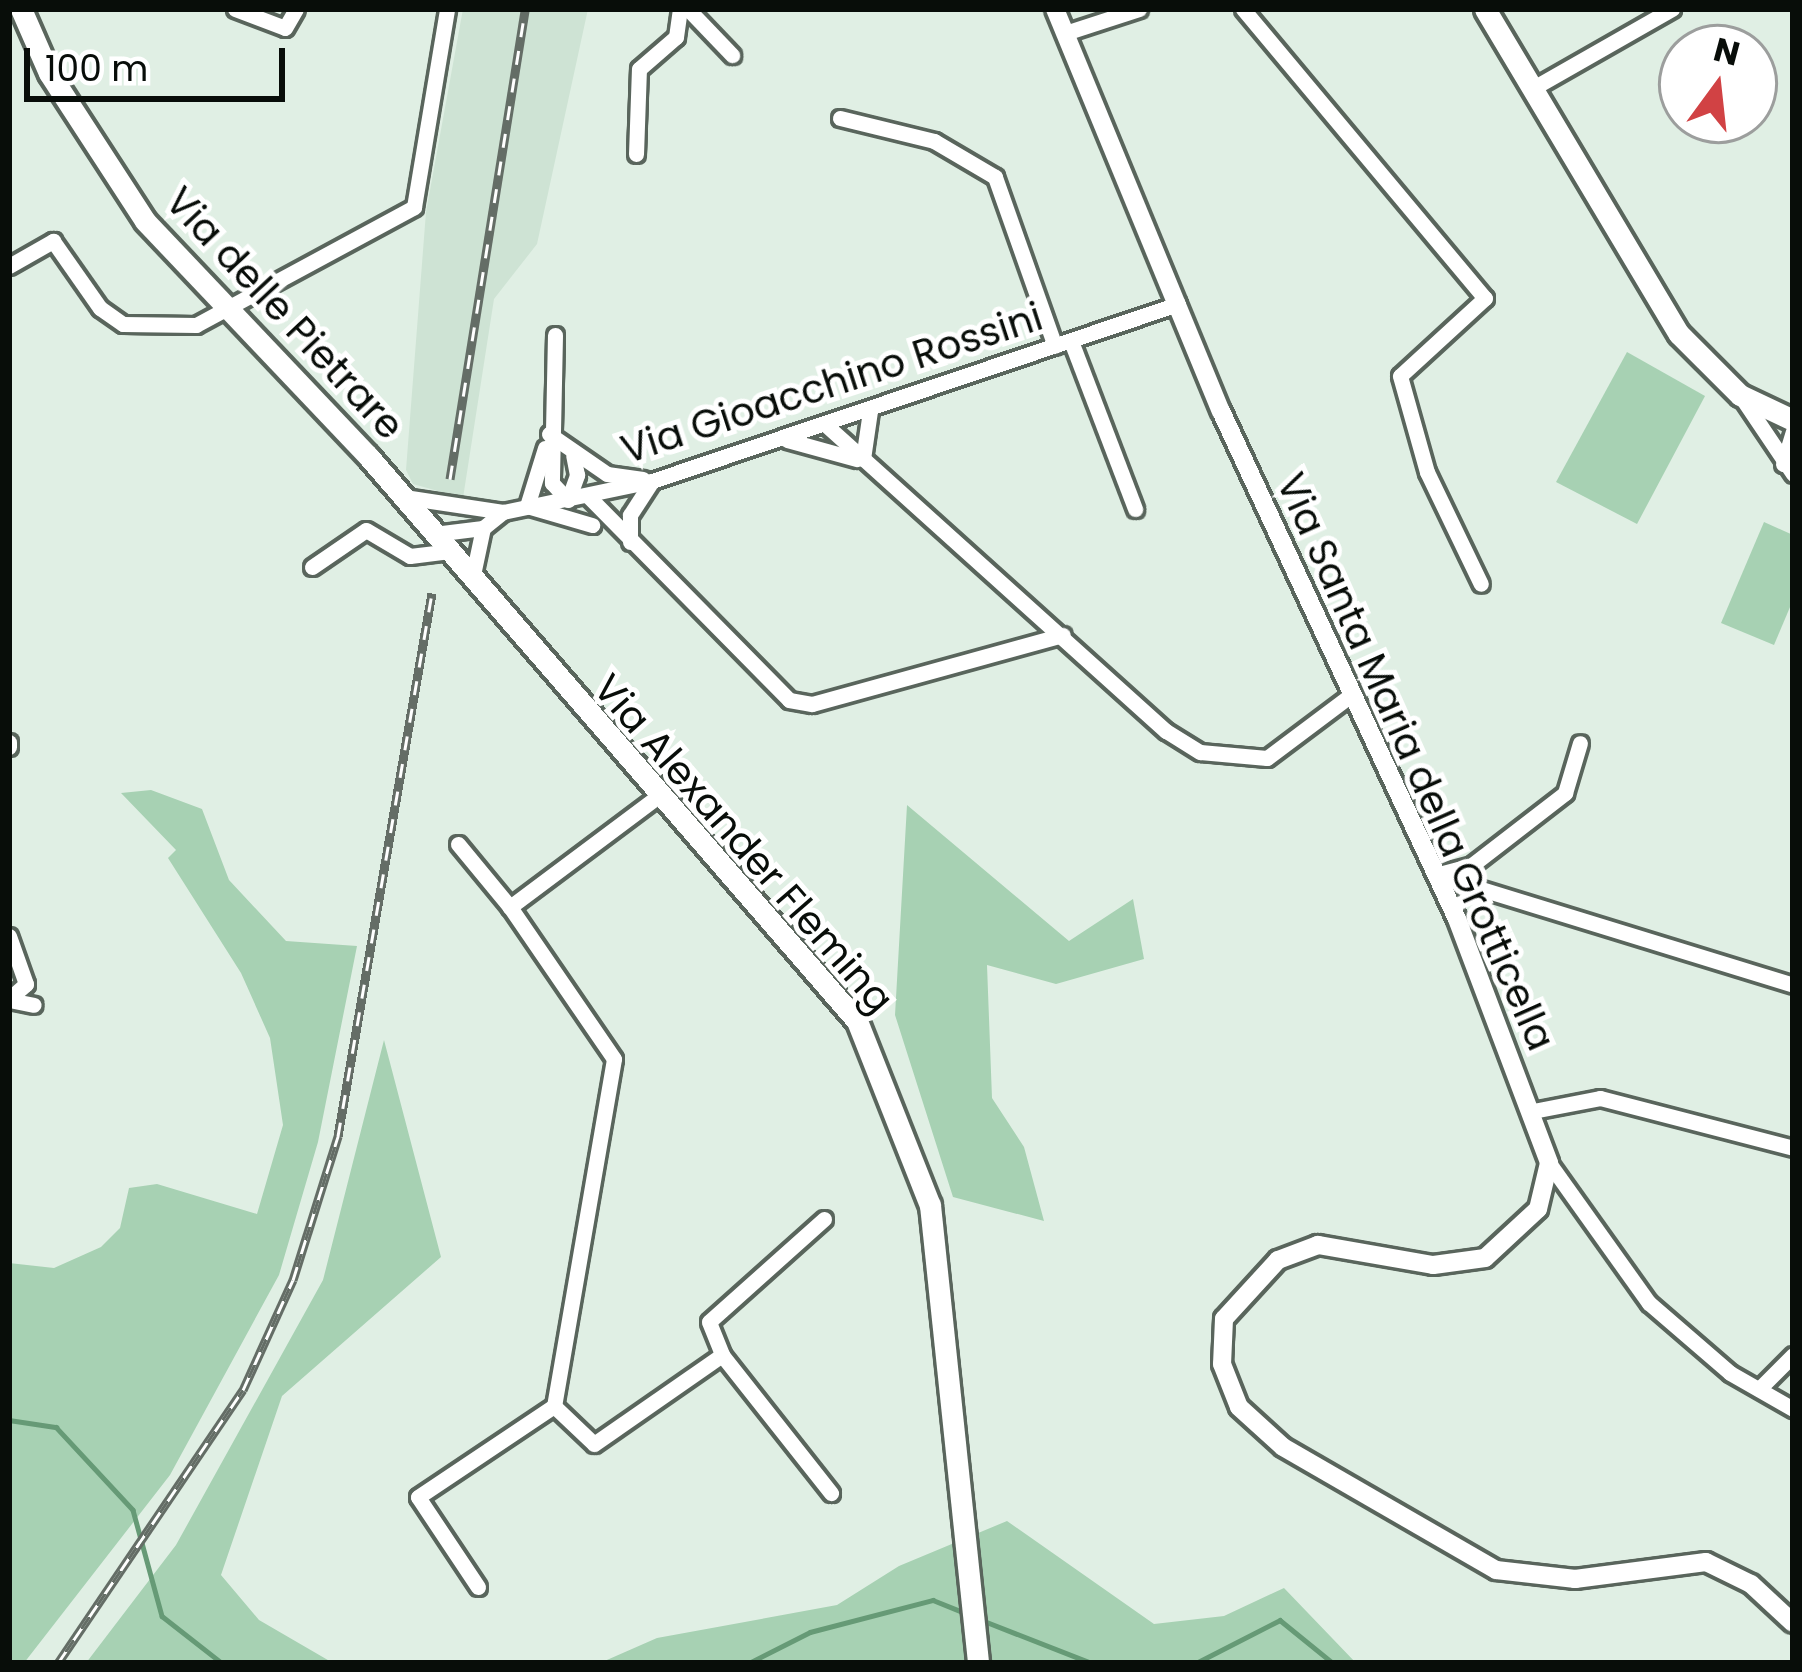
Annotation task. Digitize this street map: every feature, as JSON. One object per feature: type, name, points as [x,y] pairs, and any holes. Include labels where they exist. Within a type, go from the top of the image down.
[{"type":"main road","name":"Via delle Pietrare","points":[[21,9],[49,73],[145,221],[404,497],[478,588]]},
{"type":"main road","points":[[1485,9],[1678,334],[1740,395],[1793,420]]},
{"type":"main road","name":"Via Alexander Fleming","points":[[478,588],[857,1021],[895,1103],[930,1205],[978,1663]]},
{"type":"street","points":[[235,9],[285,28],[296,9]]},
{"type":"street","points":[[9,266],[52,241],[100,308],[123,324],[196,325],[414,207],[447,9]]},
{"type":"street","points":[[636,154],[640,69],[676,37],[684,9],[732,56]]},
{"type":"street","name":"Via Santa Maria della Grotticella","points":[[1055,9],[1178,304],[1436,875],[1533,1111],[1549,1163]]},
{"type":"street","points":[[1064,33],[1139,9]]},
{"type":"street","points":[[1243,9],[1485,298],[1447,326],[1400,376],[1426,472],[1481,584]]},
{"type":"street","points":[[1535,87],[1672,9]]},
{"type":"street","points":[[840,118],[934,141],[995,177],[1135,509]]},
{"type":"street","name":"Via Gioacchino Rossini","points":[[503,512],[652,481],[826,427],[1178,304]]},
{"type":"street","points":[[556,334],[549,434],[552,483],[568,500],[577,475],[573,455]]},
{"type":"street","points":[[1740,395],[1788,469]]},
{"type":"street","points":[[864,462],[870,411]]},
{"type":"street","points":[[826,427],[1166,731],[1200,752],[1267,758],[1351,695]]},
{"type":"street","points":[[826,427],[826,448]]},
{"type":"street","points":[[1788,469],[1793,432]]},
{"type":"street","points":[[549,434],[573,455],[607,474],[652,481],[630,515],[630,545]]},
{"type":"street","points":[[549,434],[527,506],[592,525],[630,545]]},
{"type":"street","points":[[784,440],[864,462]]},
{"type":"street","points":[[586,495],[608,510],[630,545],[790,700],[812,704],[1063,635]]},
{"type":"street","points":[[586,495],[592,525]]},
{"type":"street","points":[[404,497],[503,512]]},
{"type":"street","points":[[441,543],[474,511]]},
{"type":"street","points":[[312,567],[366,530],[410,556],[483,528],[503,512]]},
{"type":"street","points":[[478,588],[471,561],[483,528]]},
{"type":"street","points":[[1436,875],[1472,865],[1565,793],[1580,743]]},
{"type":"street","points":[[510,908],[657,797]]},
{"type":"street","points":[[458,844],[510,908],[614,1059],[554,1406],[418,1497],[478,1586]]},
{"type":"street","points":[[1436,875],[1793,985]]},
{"type":"street","points":[[9,936],[26,984],[9,999]]},
{"type":"street","points":[[9,999],[34,1005]]},
{"type":"street","points":[[1533,1111],[1600,1098],[1793,1148]]},
{"type":"street","points":[[1549,1163],[1649,1303],[1759,1389],[1793,1409]]},
{"type":"street","points":[[1549,1163],[1538,1209],[1486,1258],[1433,1265],[1318,1245],[1254,1280],[1220,1337],[1239,1407],[1283,1447],[1480,1564],[1537,1579],[1575,1579],[1706,1562],[1751,1584],[1793,1623]]},
{"type":"street","points":[[824,1220],[709,1322],[722,1355],[831,1493]]},
{"type":"street","points":[[554,1406],[593,1444],[722,1355]]},
{"type":"street","points":[[1759,1389],[1793,1355]]},
{"type":"shaded area","points":[[463,9],[588,9],[537,244],[494,299],[463,498],[413,484],[406,470],[426,212]]},
{"type":"green space","points":[[1627,352],[1705,396],[1637,524],[1556,482]]},
{"type":"green space","points":[[1764,522],[1793,535],[1793,600],[1774,645],[1721,623]]},
{"type":"green space","points":[[151,790],[202,809],[229,880],[286,941],[357,946],[318,1142],[279,1275],[170,1475],[24,1663],[9,1663],[9,1263],[54,1268],[101,1247],[120,1228],[129,1188],[157,1184],[257,1214],[283,1125],[270,1038],[241,973],[168,858],[176,850],[121,793]]},
{"type":"green space","points":[[907,805],[1069,941],[1133,899],[1144,959],[1056,984],[987,965],[992,1098],[1024,1147],[1044,1221],[953,1197],[895,1015]]},
{"type":"green space","points":[[384,1040],[441,1257],[282,1396],[221,1575],[259,1620],[333,1663],[86,1663],[176,1545],[323,1280]]},
{"type":"green space","points":[[1007,1521],[1154,1624],[1224,1616],[1284,1588],[1356,1663],[600,1663],[657,1638],[837,1605],[899,1566]]},
{"type":"waterway","points":[[9,1420],[56,1427],[133,1510],[162,1616],[222,1663]]},
{"type":"waterway","points":[[749,1663],[810,1632],[933,1600],[963,1612]]},
{"type":"waterway","points":[[979,1619],[1091,1663]]},
{"type":"waterway","points":[[1196,1663],[1280,1620],[1333,1663]]},
{"type":"railway","points":[[450,479],[525,9]]},
{"type":"railway","points":[[58,1663],[243,1390],[293,1280],[338,1136],[432,593]]}]
